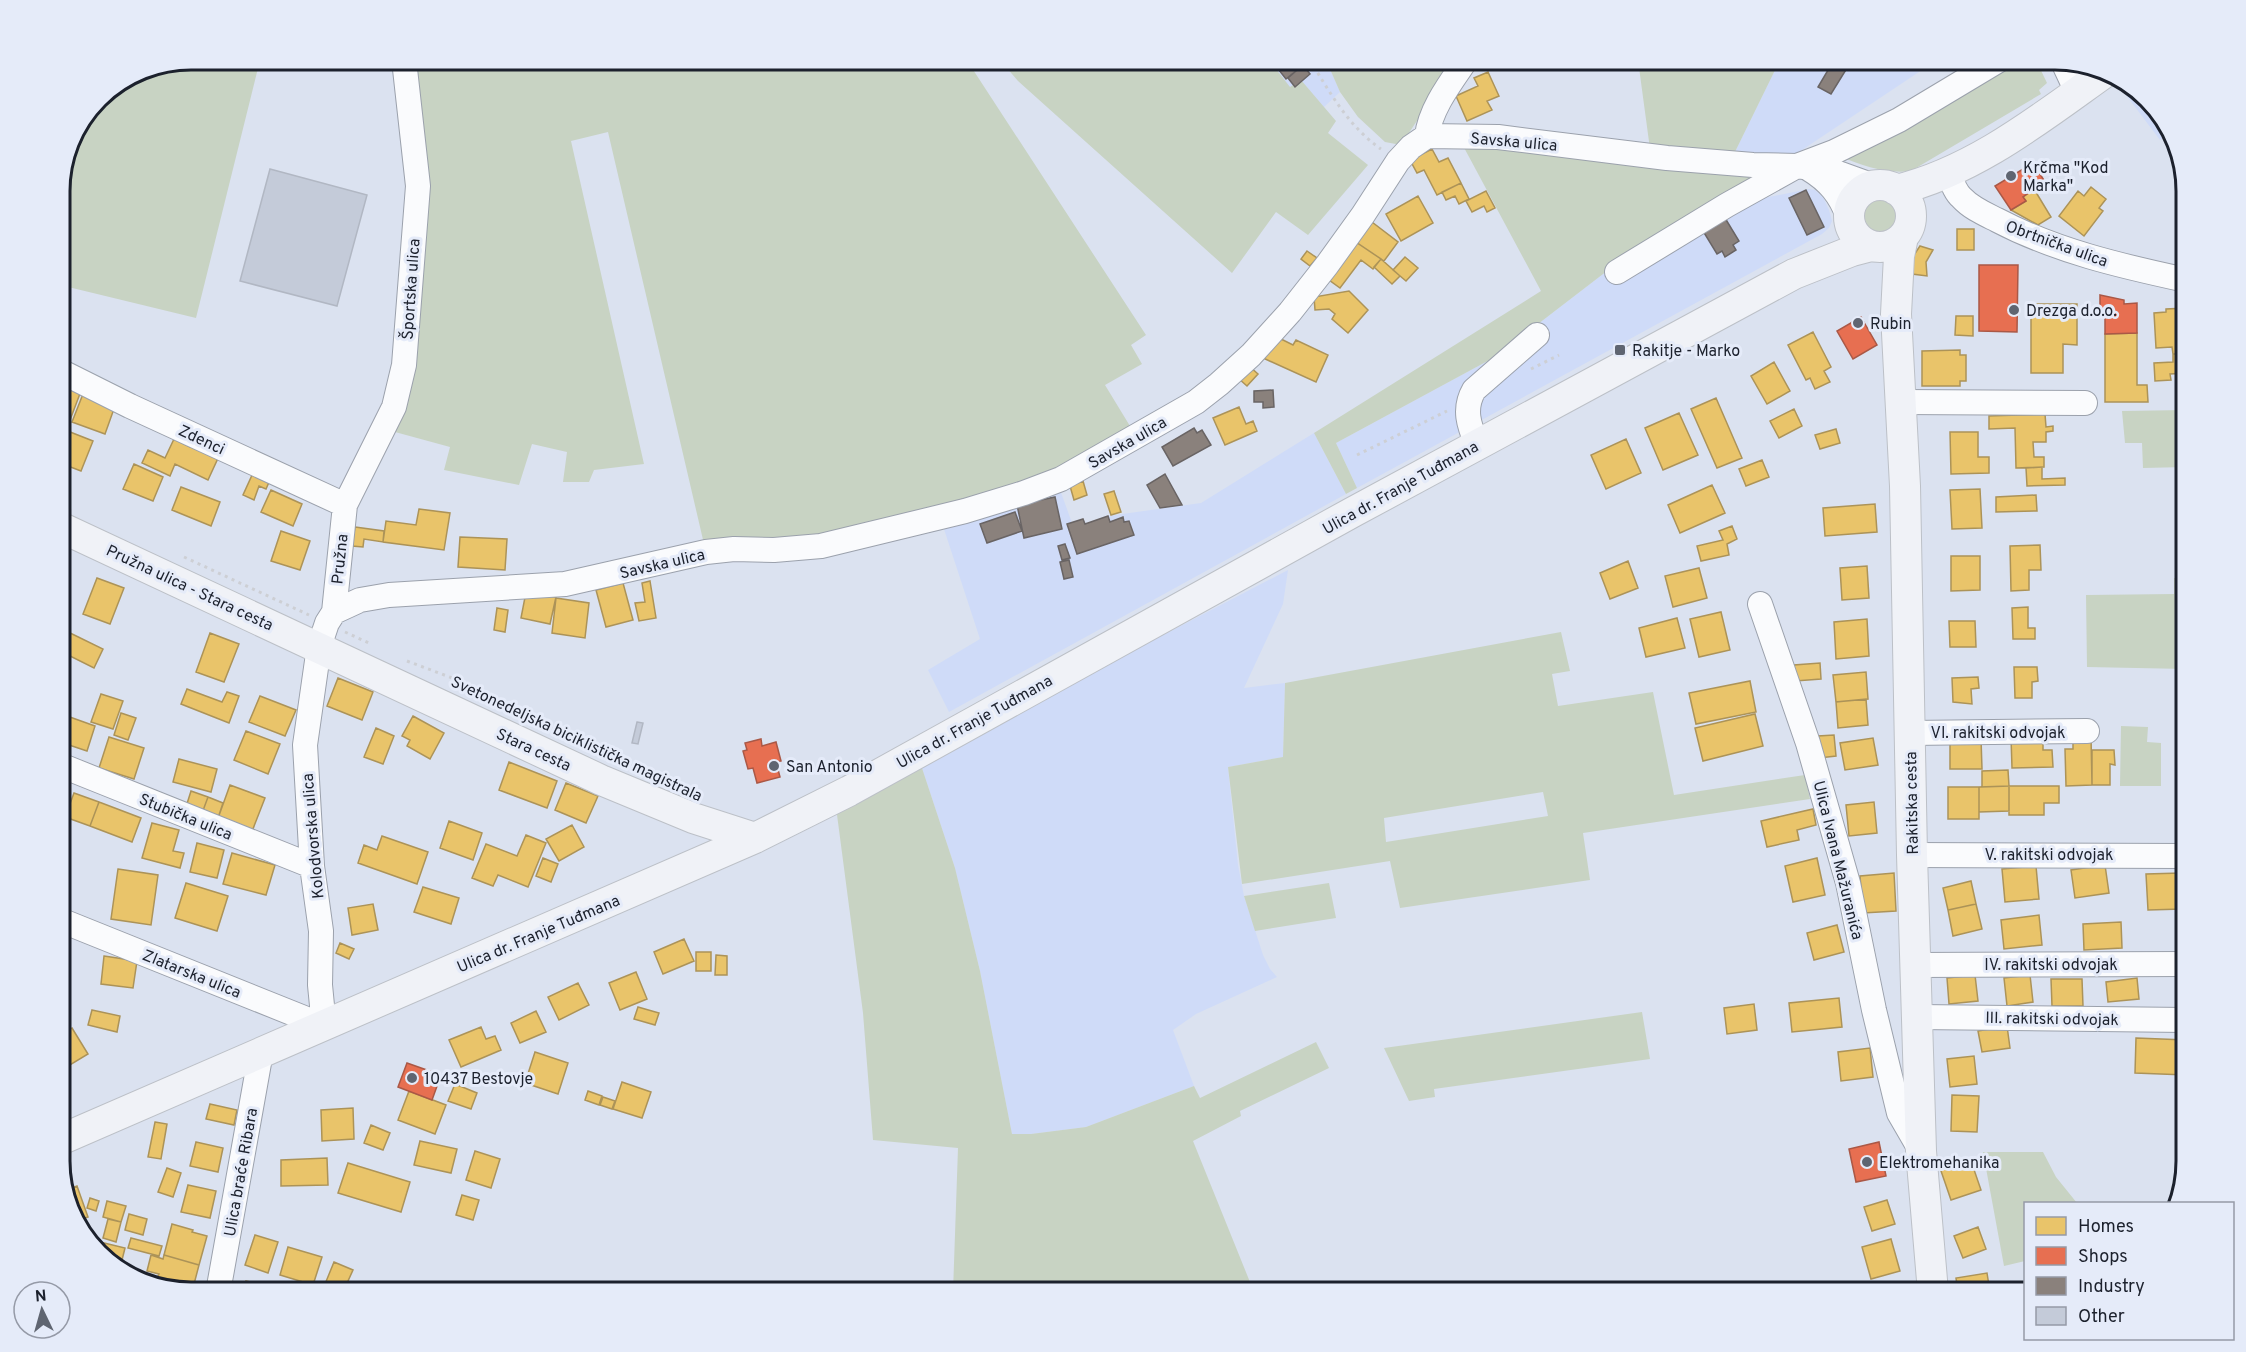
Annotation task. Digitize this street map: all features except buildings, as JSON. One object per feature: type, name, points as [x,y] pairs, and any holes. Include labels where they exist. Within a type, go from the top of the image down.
[{"type":"main road","points":[[1945,175],[1893,245],[1871,246],[1860,241],[1853,233],[1848,216],[1850,206],[1856,196],[1864,190],[1885,188],[1945,175],[2026,127],[2096,78]]},
{"type":"main road","points":[[1885,188],[1909,205],[1907,226]]},
{"type":"main road","name":"Ulica dr. Franje Tuđmana","points":[[1794,274],[1827,244],[1848,216]]},
{"type":"main road","name":"Rakitska cesta","points":[[1907,226],[1899,256],[1896,314],[1901,402],[1922,1151],[1932,1282]]},
{"type":"main road","name":"Ulica dr. Franje Tuđmana","points":[[71,1135],[755,838],[859,785],[1477,445],[1794,274],[1871,246]]},
{"type":"main road","name":"Rakitska cesta","points":[[1871,246],[1896,314]]},
{"type":"main road","name":"Pružna ulica - Stara cesta","points":[[71,518],[331,630]]},
{"type":"main road","name":"Stara cesta","points":[[331,630],[601,780],[693,819],[755,838]]},
{"type":"street","name":"Športska ulica","points":[[345,505],[394,407],[404,365],[418,186],[405,70]]},
{"type":"street","points":[[1427,136],[1428,124],[1434,109],[1459,70]]},
{"type":"street","points":[[1617,272],[1727,206],[1899,120],[1982,70]]},
{"type":"street","points":[[2068,72],[2077,92]]},
{"type":"street","name":"Savska ulica","points":[[331,630],[360,600],[389,595],[566,584],[706,552],[821,546],[965,511],[1061,479],[1196,402],[1251,355],[1327,266],[1398,161],[1411,147],[1427,136],[1498,137],[1667,158],[1803,167],[1838,173],[1885,188]]},
{"type":"street","points":[[1803,167],[1831,185],[1848,216]]},
{"type":"street","name":"Obrtnička ulica","points":[[1945,175],[1957,193],[1973,208],[2015,230],[2111,263],[2175,278]]},
{"type":"street","points":[[1477,445],[1470,428],[1467,412],[1468,400],[1474,390],[1537,335]]},
{"type":"street","name":"Zdenci","points":[[71,377],[129,406],[345,505]]},
{"type":"street","points":[[1901,402],[2085,403]]},
{"type":"street","name":"Pružna","points":[[331,630],[345,505]]},
{"type":"street","name":"Ulica Ivana Mažuranića","points":[[1761,604],[1808,743],[1848,883],[1874,1010],[1899,1113],[1922,1151]]},
{"type":"street","name":"Kolodvorska ulica","points":[[324,1026],[320,985],[321,931],[312,866],[305,745],[331,630]]},
{"type":"street","name":"VI. rakitski odvojak","points":[[1910,733],[2087,732]]},
{"type":"street","name":"Stubička ulica","points":[[71,769],[312,866]]},
{"type":"street","name":"V. rakitski odvojak","points":[[1912,855],[2176,855]]},
{"type":"street","name":"Zlatarska ulica","points":[[71,924],[324,1026]]},
{"type":"street","name":"IV. rakitski odvojak","points":[[1916,965],[2176,964]]},
{"type":"street","name":"III. rakitski odvojak","points":[[1917,1017],[2176,1020]]},
{"type":"street","name":"Ulica braće Ribara","points":[[220,1282],[261,1052]]},
{"type":"path","points":[[1316,70],[1356,129],[1398,161]]},
{"type":"path","points":[[331,630],[380,648]]},
{"type":"path","name":"Svetonedeljska biciklistička magistrala","points":[[400,658],[471,685],[521,714],[640,769]]},
{"type":"shaded area","points":[[1276,70],[1330,70],[1340,92],[1324,107],[1301,81],[1290,88]]},
{"type":"shaded area","points":[[1775,70],[1922,70],[1793,156],[1732,158]]},
{"type":"shaded area","points":[[2125,94],[2150,118],[2163,138],[2160,140]]},
{"type":"shaded area","points":[[1809,189],[1815,190],[1823,197],[1829,210],[1832,221],[1829,228],[1822,234],[1357,488],[1336,443],[1495,357],[1620,261],[1754,200]]},
{"type":"shaded area","points":[[1314,433],[1346,494],[949,712],[928,670],[980,639],[942,523],[1059,487],[1072,523],[1083,519],[1086,524],[1108,516],[1201,503]]},
{"type":"shaded area","points":[[1288,570],[1283,604],[1244,688],[1285,683],[1283,757],[1228,767],[1238,865],[1244,896],[1263,955],[1277,977],[1196,1014],[1173,1030],[1194,1086],[1086,1127],[1012,1134],[980,971],[955,868],[920,762]]},
{"type":"green space","points":[[192,70],[258,70],[196,318],[71,288],[73,168],[80,145],[91,124],[112,101],[138,83],[160,75]]},
{"type":"green space","points":[[411,70],[973,70],[1146,335],[1131,345],[1142,364],[1105,385],[1133,431],[1045,475],[857,532],[704,544],[608,132],[571,141],[644,464],[594,470],[589,482],[563,482],[567,452],[532,444],[519,485],[444,470],[450,447],[395,432],[400,416]]},
{"type":"green space","points":[[1009,70],[1277,70],[1290,87],[1301,80],[1336,121],[1328,133],[1368,165],[1308,235],[1276,212],[1232,273],[1018,81]]},
{"type":"green space","points":[[1330,70],[1450,70],[1401,145],[1385,142],[1358,117],[1340,92]]},
{"type":"green space","points":[[1639,70],[1775,70],[1732,158],[1650,149]]},
{"type":"green space","points":[[1992,70],[2041,70],[2047,83],[2039,90],[2041,94],[1911,171],[1884,170],[1841,157]]},
{"type":"green space","points":[[1461,142],[1748,171],[1752,179],[1620,261],[1495,357],[1336,443],[1357,488],[1346,494],[1314,433],[1541,291]]},
{"type":"green space","points":[[1879,197],[1887,198],[1893,203],[1898,209],[1898,225],[1893,231],[1887,236],[1879,237],[1871,236],[1865,231],[1860,225],[1859,217],[1860,209],[1865,203],[1871,198]]},
{"type":"green space","points":[[2175,410],[2175,467],[2143,468],[2142,443],[2125,443],[2122,411]]},
{"type":"green space","points":[[2175,578],[2175,669],[2087,667],[2086,595],[2174,594]]},
{"type":"green space","points":[[1561,632],[1570,671],[1552,674],[1558,706],[1653,692],[1674,795],[1805,775],[1810,799],[1583,833],[1590,880],[1400,908],[1390,861],[1242,884],[1228,767],[1283,757],[1285,683]],"holes":[[[1543,792],[1548,816],[1386,842],[1384,818]]]},
{"type":"green space","points":[[2121,726],[2148,727],[2147,742],[2161,743],[2161,786],[2120,786]]},
{"type":"green space","points":[[920,762],[955,868],[980,971],[1012,1134],[1086,1127],[1194,1086],[1200,1098],[1316,1042],[1329,1068],[1240,1111],[1241,1116],[1193,1141],[1250,1282],[953,1282],[958,1148],[873,1140],[863,1013],[836,807]]},
{"type":"green space","points":[[1329,883],[1336,918],[1255,931],[1244,896]]},
{"type":"green space","points":[[1642,1012],[1650,1059],[1434,1089],[1435,1097],[1409,1101],[1384,1048]]},
{"type":"green space","points":[[1983,1152],[2043,1152],[2056,1177],[2076,1202],[2024,1202],[2024,1261],[2004,1266]]},
{"type":"place","name":"Krčma \"Kod Marka\"","points":[[2011,176]]},
{"type":"place","name":"Drezga d.o.o.","points":[[2014,310]]},
{"type":"place","name":"Rubin","points":[[1858,323]]},
{"type":"place","name":"Rakitje - Marko","points":[[1620,350]]},
{"type":"place","name":"San Antonio","points":[[774,766]]},
{"type":"place","name":"10437 Bestovje","points":[[412,1078]]},
{"type":"place","name":"Elektromehanika","points":[[1867,1162]]}]
